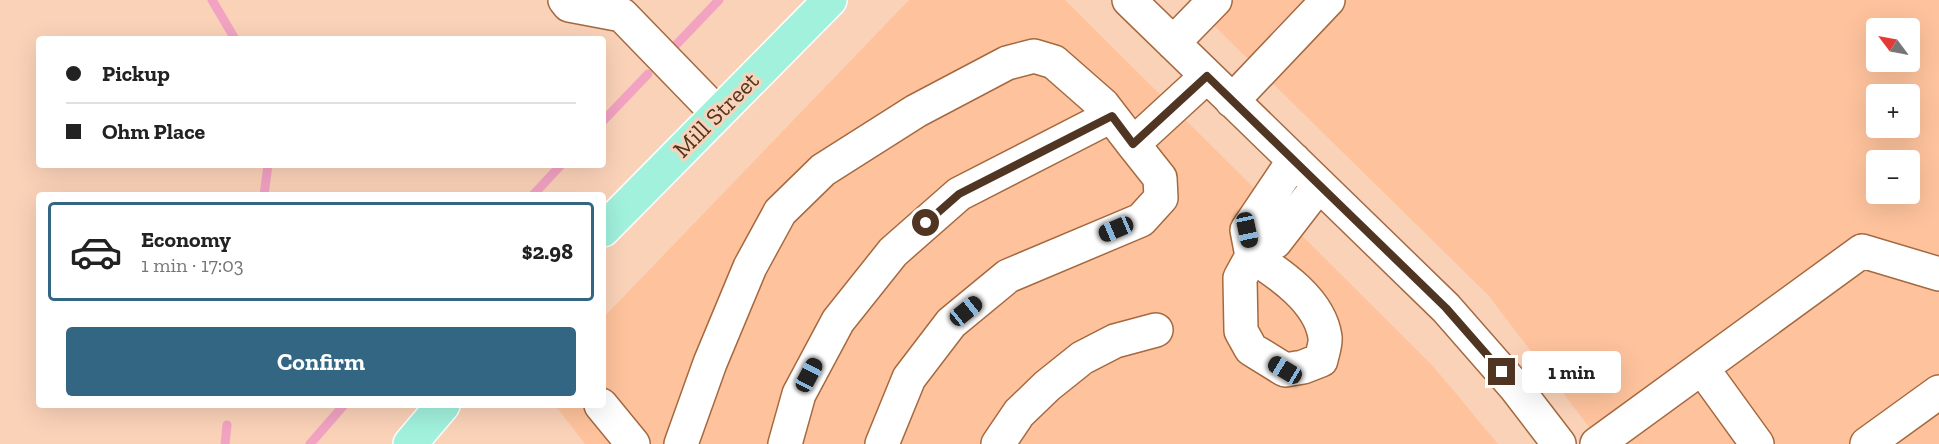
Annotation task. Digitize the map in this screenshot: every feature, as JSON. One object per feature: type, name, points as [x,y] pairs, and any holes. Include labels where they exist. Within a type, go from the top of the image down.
[{"type":"main road","name":"Mill Street","points":[[606,227],[830,0]]},
{"type":"main road","points":[[410,444],[440,408]]},
{"type":"street","points":[[565,0],[569,5],[628,7],[717,113]]},
{"type":"street","points":[[1129,0],[1446,308],[1516,387],[1560,444]]},
{"type":"street","points":[[1173,43],[1215,0]]},
{"type":"street","points":[[1233,101],[1328,0]]},
{"type":"street","points":[[681,444],[710,363],[750,267],[780,212],[823,170],[916,111],[1007,63],[1034,56],[1054,62],[1103,105],[1112,116],[1160,178],[1161,198],[1141,220],[1008,276],[951,323],[909,378],[882,444]]},
{"type":"street","points":[[1133,144],[1207,76]]},
{"type":"street","points":[[785,444],[799,394],[838,321],[893,252],[959,194],[1112,116]]},
{"type":"street","points":[[1294,160],[1247,230],[1252,256],[1275,242],[1319,185]]},
{"type":"street","points":[[1597,444],[1863,251],[1939,274]]},
{"type":"street","points":[[998,444],[1019,413],[1047,386],[1083,358],[1115,341],[1156,330]]},
{"type":"street","points":[[1702,368],[1757,444]]},
{"type":"street","points":[[1867,444],[1939,392]]},
{"type":"street","points":[[603,408],[633,444]]},
{"type":"shaded area","points":[[909,0],[1065,0],[1433,366],[1498,444],[585,444],[557,408],[606,408],[606,315]]},
{"type":"shaded area","points":[[1188,0],[1939,0],[1939,444],[1602,444],[1488,295]]},
{"type":"waterway","points":[[212,0],[233,36]]},
{"type":"waterway","points":[[675,46],[719,0]]},
{"type":"waterway","points":[[606,118],[648,74]]},
{"type":"waterway","points":[[264,192],[268,168]]},
{"type":"waterway","points":[[536,192],[558,168]]},
{"type":"waterway","points":[[310,444],[341,408]]},
{"type":"waterway","points":[[225,444],[227,425]]},
{"type":"route","points":[[926,223],[959,194],[1112,116],[1133,144],[1207,76],[1446,308],[1502,372]]}]
